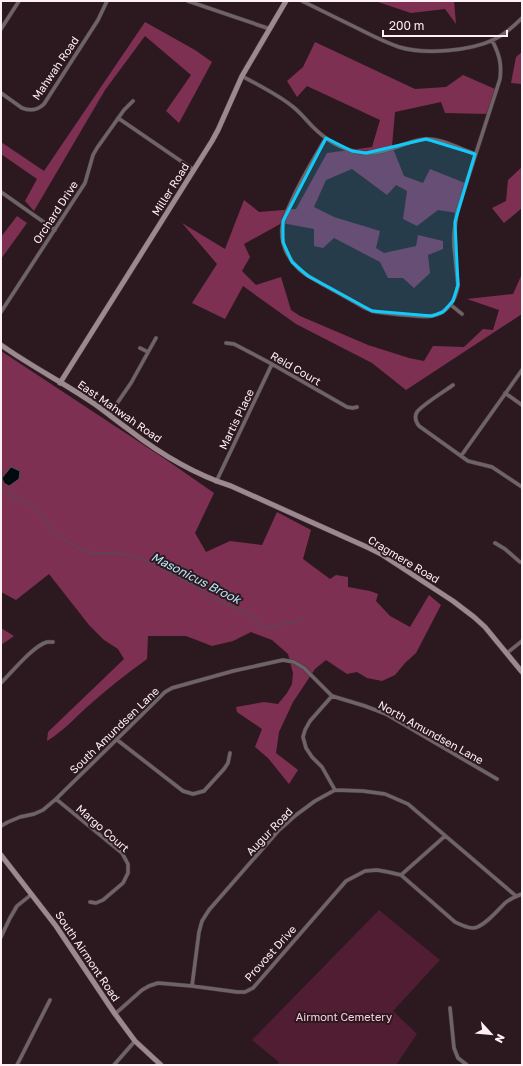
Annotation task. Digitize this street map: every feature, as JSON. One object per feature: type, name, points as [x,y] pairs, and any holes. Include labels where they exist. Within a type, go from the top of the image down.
[{"type":"street","points":[[1,29],[19,1]]},
{"type":"street","name":"Mahwah Road","points":[[1,94],[26,110],[34,110],[44,104],[98,20],[107,1]]},
{"type":"street","points":[[188,1],[270,29]]},
{"type":"street","name":"Miller Road","points":[[60,383],[218,130],[242,76],[286,1]]},
{"type":"street","points":[[302,1],[382,40],[409,49],[429,51],[455,50],[482,45],[502,35],[522,18]]},
{"type":"street","points":[[326,138],[298,188],[283,221],[283,242],[288,256],[296,267],[308,276],[372,311],[426,317],[437,315],[451,304],[456,296],[458,285],[454,245],[455,222],[475,154],[500,79],[500,58],[492,40]]},
{"type":"street","points":[[242,76],[292,105],[326,138],[352,151],[366,153],[379,152],[426,139],[439,140],[475,154]]},
{"type":"street","name":"Orchard Drive","points":[[1,312],[85,183],[90,163],[97,148],[118,118],[133,101]]},
{"type":"street","points":[[118,118],[194,170]]},
{"type":"street","points":[[1,192],[55,230]]},
{"type":"street","points":[[451,304],[462,314]]},
{"type":"street","points":[[109,415],[131,383],[156,338]]},
{"type":"street","name":"Reid Court","points":[[226,343],[234,344],[272,364],[346,407],[357,408]]},
{"type":"street","name":"East Mahwah Road","points":[[1,345],[96,405],[167,457],[216,482],[231,486]]},
{"type":"street","points":[[140,348],[148,352]]},
{"type":"street","name":"Martis Place","points":[[216,482],[272,364]]},
{"type":"street","points":[[460,456],[522,370]]},
{"type":"street","points":[[453,385],[417,411],[415,416],[419,426],[468,461],[475,464],[484,464],[492,467],[522,487]]},
{"type":"street","points":[[505,393],[522,405]]},
{"type":"street","name":"Cragmere Road","points":[[231,486],[381,554],[453,601],[474,617],[508,653],[522,672]]},
{"type":"street","points":[[495,543],[522,562]]},
{"type":"street","points":[[508,653],[522,641]]},
{"type":"street","points":[[1,683],[32,650],[47,642],[53,642]]},
{"type":"street","name":"South Amundsen Lane","points":[[1,826],[8,822],[43,810],[165,692],[172,688],[234,671],[283,660],[294,662],[304,668],[332,696]]},
{"type":"street","points":[[332,696],[310,721],[303,737],[306,748],[312,757],[322,767],[335,790],[363,791],[385,794],[408,804],[516,896]]},
{"type":"street","name":"North Amundsen Lane","points":[[332,696],[386,714],[497,779]]},
{"type":"street","points":[[116,739],[183,791],[193,794],[204,791],[224,769],[228,763],[230,753]]},
{"type":"street","name":"Augur Road","points":[[192,986],[198,932],[202,921],[209,910],[278,831],[300,812],[335,790]]},
{"type":"street","name":"Margo Court","points":[[56,799],[122,853],[128,864],[128,873],[123,883],[103,900],[96,903],[90,902]]},
{"type":"street","points":[[445,836],[402,876],[455,922],[464,926],[474,928],[480,927],[507,902],[522,894]]},
{"type":"street","name":"South Airmont Road","points":[[1,855],[56,926],[135,1041],[161,1065]]},
{"type":"street","name":"Provost Drive","points":[[115,1014],[142,990],[158,983],[246,992],[253,988],[263,977],[346,881],[365,872],[377,870],[402,876]]},
{"type":"street","points":[[1,937],[17,906],[32,894]]},
{"type":"street","points":[[18,1065],[50,1000]]},
{"type":"street","points":[[450,1008],[454,1048],[458,1058],[467,1065]]},
{"type":"street","points":[[114,1065],[135,1041]]},
{"type":"highlighted area","points":[[326,138],[352,151],[366,153],[426,139],[475,154],[455,222],[458,285],[453,301],[443,312],[432,316],[372,311],[308,276],[292,262],[283,242],[283,221]]},
{"type":"green space","name":"Airmont Cemetery","points":[[379,910],[440,960],[393,1011],[417,1034],[396,1065],[276,1065],[279,1062],[252,1040]]},
{"type":"shaded area","points":[[375,1],[454,1],[456,24],[445,9],[411,13]]},
{"type":"shaded area","points":[[145,22],[195,50],[212,62],[179,123],[166,111],[191,75],[145,36],[105,90],[34,211],[25,201],[37,179],[1,154],[1,142],[44,171]]},
{"type":"shaded area","points":[[315,42],[415,89],[446,87],[463,75],[495,89],[488,114],[445,113],[441,102],[395,112],[392,146],[404,176],[423,183],[430,169],[465,183],[457,213],[438,210],[417,226],[403,219],[407,191],[396,185],[387,195],[352,169],[326,180],[314,207],[334,217],[380,231],[376,248],[384,253],[416,246],[418,235],[443,241],[443,249],[428,255],[430,273],[414,288],[403,278],[388,278],[380,262],[334,238],[323,248],[314,246],[314,229],[282,223],[244,244],[250,257],[242,271],[256,285],[281,277],[291,310],[300,316],[368,345],[409,358],[424,361],[433,346],[464,347],[483,329],[493,330],[499,310],[467,299],[513,294],[522,274],[522,314],[406,390],[372,363],[296,324],[243,286],[225,319],[192,303],[217,264],[182,223],[225,249],[244,200],[259,212],[296,209],[327,153],[372,147],[380,120],[307,86],[297,97],[287,81],[303,67]]},
{"type":"shaded area","points":[[522,52],[522,84],[511,83],[516,57]]},
{"type":"shaded area","points":[[522,167],[522,208],[504,223],[492,208],[506,201],[508,180]]},
{"type":"shaded area","points":[[17,216],[27,223],[1,259],[1,237]]},
{"type":"shaded area","points":[[1,351],[214,493],[195,533],[206,552],[230,541],[262,545],[277,512],[311,530],[303,559],[330,579],[336,575],[348,577],[348,587],[378,594],[376,601],[390,616],[410,627],[429,595],[441,605],[416,653],[395,675],[382,681],[367,678],[357,672],[347,674],[326,660],[315,669],[293,702],[279,732],[276,753],[298,770],[289,784],[268,758],[255,747],[262,729],[237,712],[236,707],[264,702],[278,704],[292,684],[293,673],[288,654],[272,640],[251,632],[233,641],[212,646],[186,636],[148,636],[147,659],[109,688],[63,729],[47,741],[48,732],[124,659],[118,649],[104,640],[89,625],[49,574],[16,600],[1,592]]},
{"type":"shaded area","points":[[11,467],[20,471],[19,479],[9,486],[4,483],[2,478]]},
{"type":"shaded area","points":[[1,628],[14,636],[1,645]]},
{"type":"waterway","name":"Masonicus Brook","points":[[1,491],[29,503],[43,517],[53,533],[79,548],[92,553],[118,553],[151,562],[204,591],[216,600],[239,609],[253,617],[261,627],[269,628],[282,624],[293,623],[302,619]]}]
